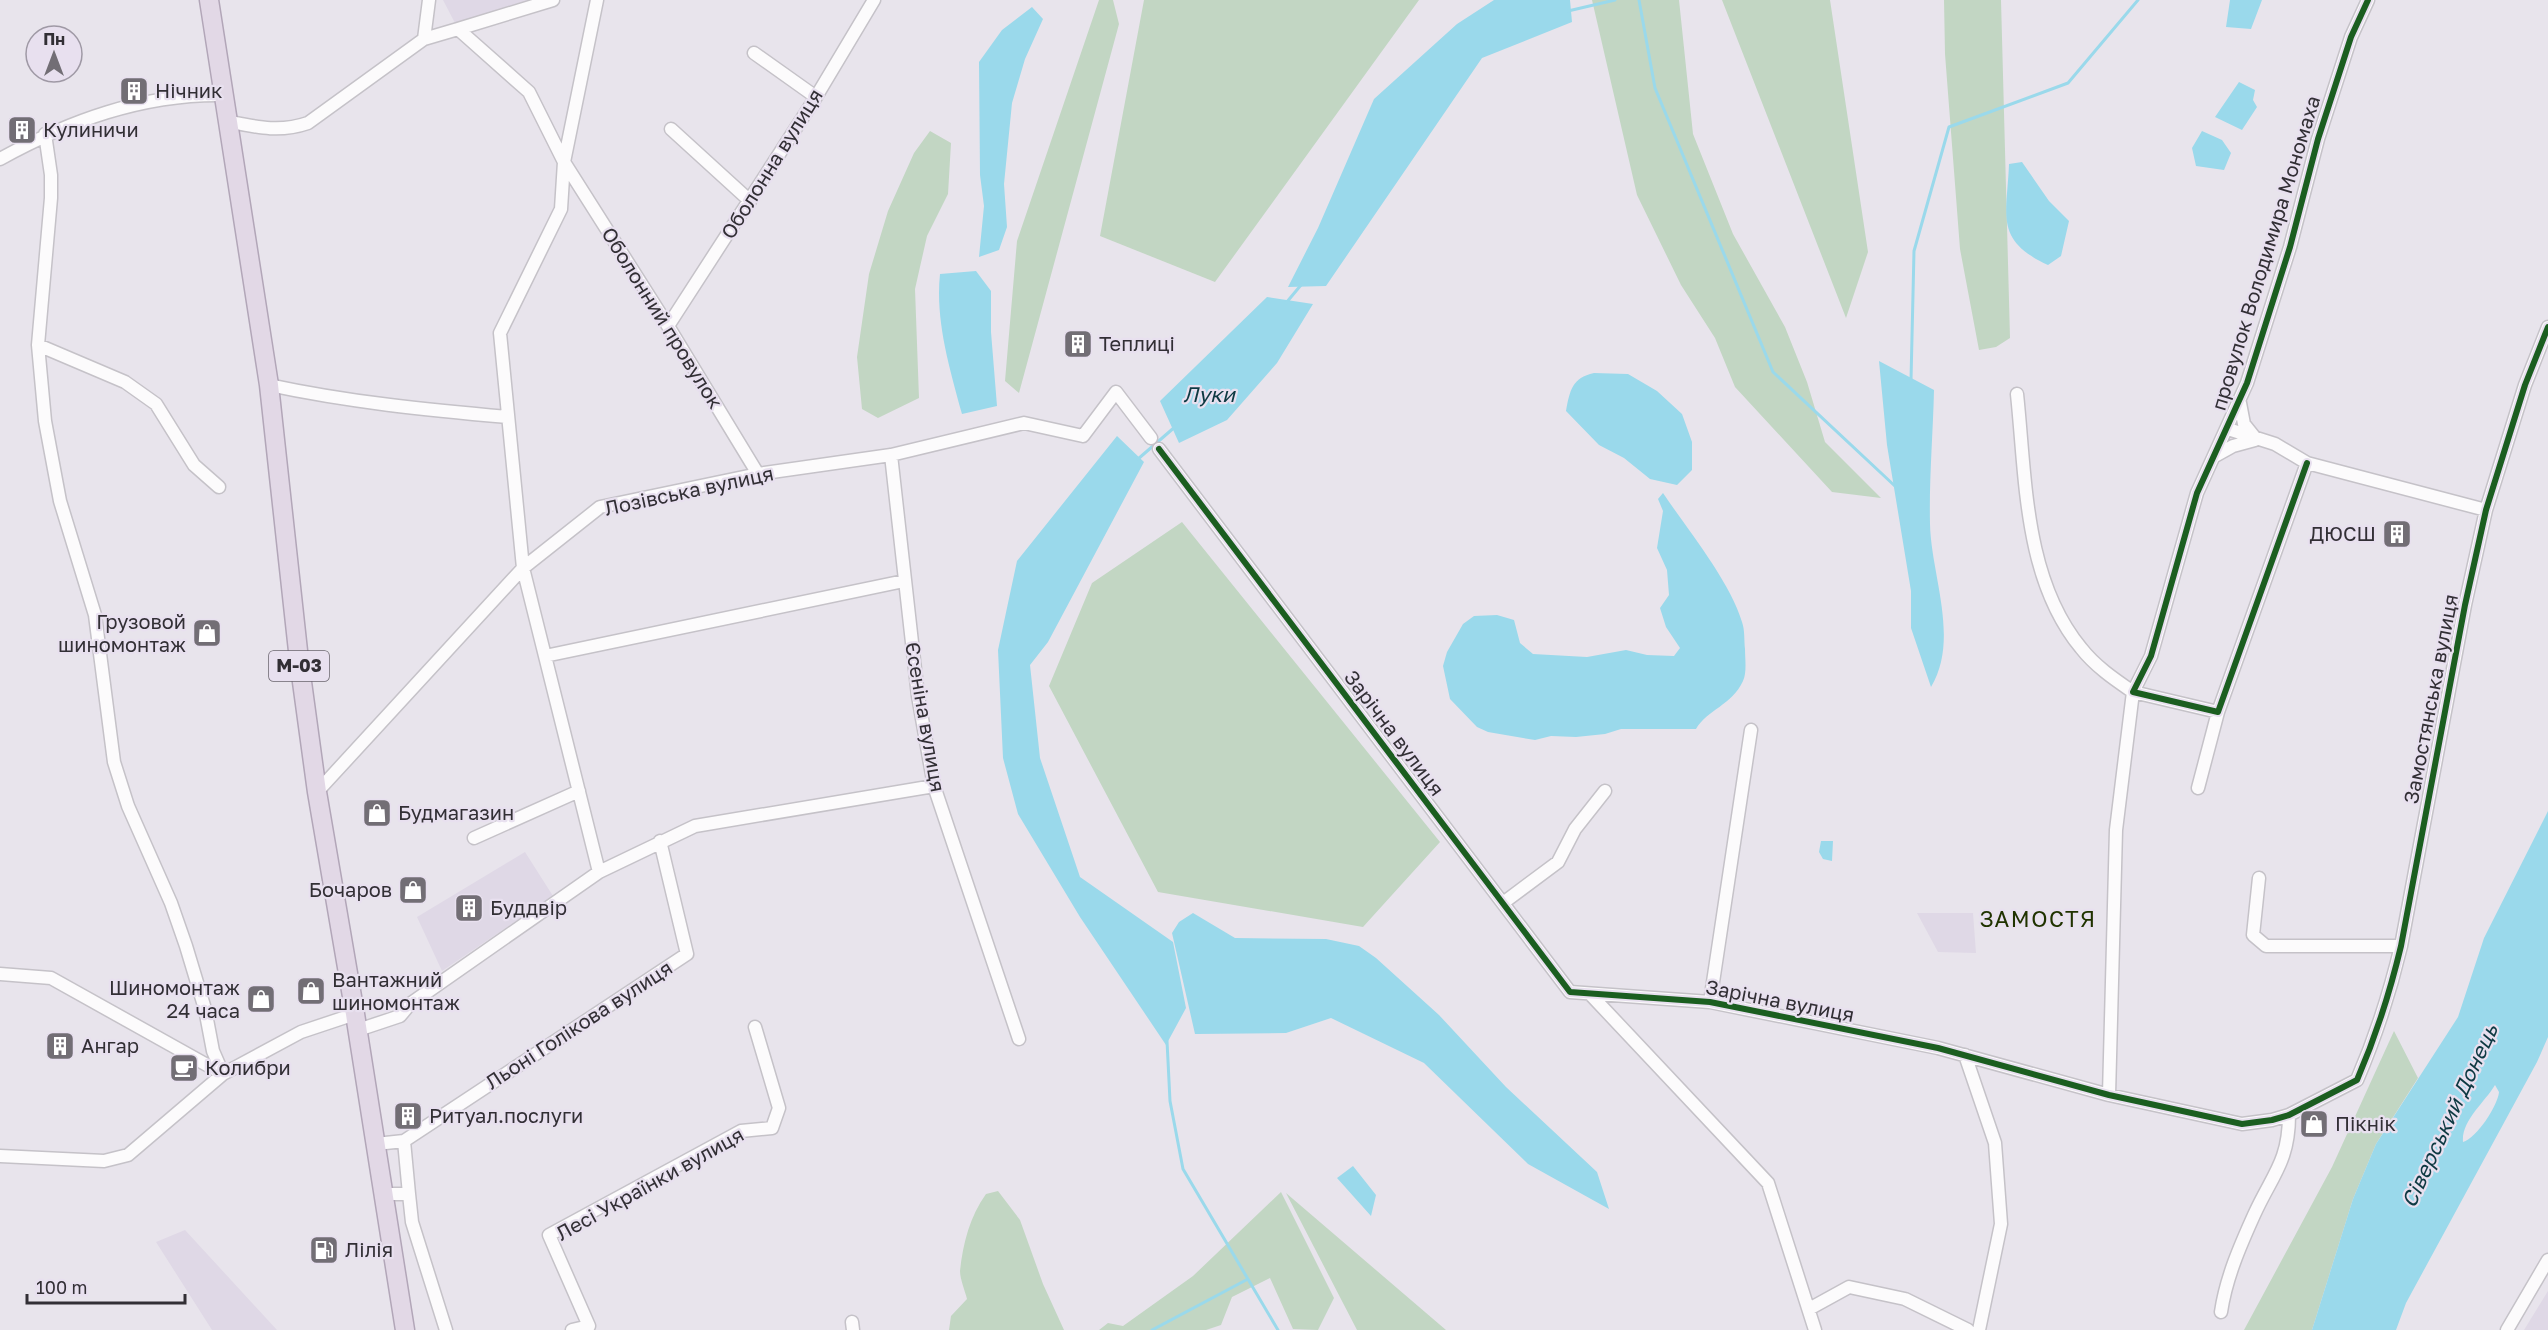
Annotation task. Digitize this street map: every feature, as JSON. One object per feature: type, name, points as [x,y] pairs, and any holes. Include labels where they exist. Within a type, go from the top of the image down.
[{"type":"highway","name":"М-03","points":[[209,0],[226,121],[269,385],[298,660],[317,792],[357,1022],[405,1330]]},
{"type":"street","points":[[424,39],[429,0]]},
{"type":"street","points":[[226,121],[267,129],[288,130],[308,123],[424,39],[553,0]]},
{"type":"street","points":[[597,0],[564,162],[561,209],[500,333],[523,568],[599,872]]},
{"type":"street","points":[[857,0],[871,4]]},
{"type":"street","name":"провулок Володимира Мономаха","points":[[2109,1095],[2116,830],[2133,692],[2151,656],[2197,493],[2240,402],[2290,247],[2318,139],[2351,37],[2368,0]]},
{"type":"street","name":"Оболонна вулиця","points":[[668,326],[816,97],[871,4]]},
{"type":"street","name":"Оболонний провулок","points":[[458,29],[529,92],[564,162],[758,474]]},
{"type":"street","points":[[754,54],[816,97]]},
{"type":"street","points":[[2,154],[67,124],[158,100],[222,95]]},
{"type":"street","points":[[671,129],[750,201]]},
{"type":"street","points":[[45,134],[51,175],[51,198],[38,345],[45,421],[60,501],[95,615],[114,762],[121,786],[171,903],[205,1010],[213,1051],[223,1074]]},
{"type":"street","name":"Замостянська вулиця","points":[[2357,1080],[2389,998],[2401,946],[2465,606],[2486,510],[2525,385],[2548,327]]},
{"type":"street","points":[[38,345],[124,382],[156,404],[194,465],[219,487]]},
{"type":"street","points":[[269,385],[333,399],[508,417]]},
{"type":"street","name":"Лозівська вулиця","points":[[317,792],[523,568],[600,507],[758,474],[891,454],[1024,423],[1083,436],[1116,392],[1151,438]]},
{"type":"street","points":[[2017,394],[2034,543],[2047,590],[2056,611],[2080,648],[2101,670],[2133,692],[2218,712]]},
{"type":"street","name":"провулок Володимира Мономаха","points":[[2240,402],[2244,424],[2256,439]]},
{"type":"street","name":"провулок Володимира Мономаха","points":[[2228,429],[2275,444],[2307,463],[2486,510]]},
{"type":"street","points":[[2215,456],[2233,446],[2256,439]]},
{"type":"street","name":"Зарічна вулиця","points":[[1159,449],[1570,992],[1710,1002],[1965,1055],[2109,1095],[2242,1124],[2289,1115],[2357,1080]]},
{"type":"street","name":"Єсеніна вулиця","points":[[891,454],[918,696],[934,786],[1019,1039]]},
{"type":"street","points":[[2198,788],[2218,712],[2307,463]]},
{"type":"street","points":[[545,656],[904,581]]},
{"type":"street","points":[[1710,1002],[1751,730]]},
{"type":"street","points":[[0,1156],[104,1161],[128,1155],[223,1074],[300,1032],[400,1016],[410,1004],[599,872],[695,826],[934,786]]},
{"type":"street","points":[[474,838],[579,791]]},
{"type":"street","points":[[1503,903],[1558,862],[1575,829],[1605,791]]},
{"type":"street","name":"Льоні Голікова вулиця","points":[[376,1144],[404,1141],[687,954],[660,841]]},
{"type":"street","points":[[2259,878],[2253,935],[2266,946],[2401,946]]},
{"type":"street","points":[[0,974],[51,978],[223,1074]]},
{"type":"street","points":[[1591,995],[1768,1183],[1815,1330]]},
{"type":"street","name":"Лесі Українки вулиця","points":[[572,1330],[589,1326],[549,1235],[741,1131],[772,1128],[778,1108],[755,1027]]},
{"type":"street","points":[[1965,1055],[1995,1143],[2001,1224],[1979,1330]]},
{"type":"street","points":[[2221,1312],[2225,1287],[2255,1213],[2280,1169],[2287,1148],[2289,1115]]},
{"type":"street","points":[[404,1141],[412,1222],[446,1330]]},
{"type":"street","points":[[384,1194],[409,1194]]},
{"type":"street","points":[[2507,1330],[2548,1260]]},
{"type":"street","points":[[1809,1309],[1849,1287],[1905,1299],[1968,1330]]},
{"type":"shaded area","points":[[443,0],[529,0],[455,23]]},
{"type":"shaded area","points":[[525,852],[553,896],[442,971],[417,917]]},
{"type":"shaded area","points":[[1917,913],[1973,913],[1976,953],[1938,952]]},
{"type":"shaded area","points":[[185,1230],[277,1330],[212,1330],[156,1242]]},
{"type":"shaded area","points":[[2548,1291],[2548,1330],[2524,1330]]},
{"type":"green space","points":[[1099,0],[1113,0],[1119,24],[1019,393],[1005,381],[1017,241]]},
{"type":"green space","points":[[1144,0],[1419,0],[1215,282],[1100,236]]},
{"type":"green space","points":[[1592,0],[1679,0],[1693,134],[1733,234],[1785,327],[1807,382],[1825,442],[1881,498],[1832,492],[1735,387],[1715,338],[1681,285],[1637,195]]},
{"type":"green space","points":[[1722,0],[1830,0],[1868,252],[1846,318]]},
{"type":"green space","points":[[1944,0],[2001,0],[2010,338],[1996,347],[1979,350],[1960,249],[1945,54]]},
{"type":"green space","points":[[930,131],[951,143],[948,194],[927,236],[915,289],[919,398],[878,418],[862,409],[857,357],[869,274],[888,211],[914,153]]},
{"type":"green space","points":[[1182,522],[1440,842],[1363,927],[1158,892],[1049,686],[1092,583]]},
{"type":"green space","points":[[2394,1031],[2418,1078],[2376,1144],[2353,1199],[2312,1330],[2244,1330],[2332,1167]]},
{"type":"green space","points":[[998,1191],[1020,1220],[1043,1284],[1064,1330],[949,1330],[951,1316],[967,1299],[960,1271],[968,1230],[986,1194]]},
{"type":"green space","points":[[1281,1192],[1334,1298],[1318,1330],[1293,1329],[1270,1278],[1232,1297],[1221,1325],[1206,1330],[1099,1330],[1108,1323],[1123,1326],[1193,1276]]},
{"type":"green space","points":[[1286,1193],[1446,1330],[1357,1330]]},
{"type":"water","points":[[1494,0],[1570,0],[1572,22],[1482,58],[1326,286],[1288,287],[1318,228],[1374,99],[1457,24]]},
{"type":"water","points":[[2230,0],[2262,0],[2251,29],[2226,27]]},
{"type":"water","points":[[1032,7],[1043,19],[1025,59],[1012,103],[1004,184],[1007,227],[999,250],[979,257],[984,206],[980,175],[979,62],[1002,30]]},
{"type":"water","points":[[2239,82],[2255,90],[2253,100],[2257,107],[2242,130],[2215,117]]},
{"type":"water","points":[[2202,131],[2222,140],[2231,153],[2224,170],[2196,166],[2192,148]]},
{"type":"water","points":[[2022,162],[2049,201],[2069,221],[2061,256],[2048,265],[2019,246],[2011,236],[2008,225],[2006,212],[2009,164]]},
{"type":"water","points":[[976,271],[991,291],[991,332],[997,406],[962,414],[948,362],[942,327],[940,274]]},
{"type":"water","name":"Луки","points":[[1267,297],[1313,304],[1277,363],[1227,420],[1179,443],[1160,401]]},
{"type":"water","points":[[1879,361],[1934,390],[1930,524],[1944,628],[1939,668],[1931,687],[1911,628],[1911,591],[1887,445]]},
{"type":"water","points":[[1594,373],[1628,374],[1657,391],[1682,414],[1692,442],[1692,470],[1677,485],[1650,479],[1624,458],[1599,445],[1566,411],[1573,386],[1581,378]]},
{"type":"water","points":[[1117,436],[1144,462],[1048,642],[1030,665],[1040,758],[1080,877],[1173,942],[1186,1008],[1166,1045],[1080,917],[1018,814],[1003,758],[998,650],[1017,561]]},
{"type":"water","points":[[1663,493],[1718,573],[1742,622],[1745,670],[1743,681],[1733,696],[1706,717],[1696,729],[1621,729],[1605,734],[1576,737],[1551,736],[1535,740],[1488,732],[1477,727],[1450,699],[1443,666],[1447,652],[1463,624],[1474,616],[1497,615],[1514,620],[1520,643],[1533,654],[1587,657],[1626,650],[1647,655],[1674,656],[1680,648],[1666,627],[1660,608],[1669,595],[1667,570],[1657,548],[1663,511],[1658,499]]},
{"type":"water","name":"Сіверський Донець","points":[[2548,811],[2548,1037],[2537,1062],[2406,1303],[2396,1330],[2312,1330],[2353,1199],[2376,1144],[2458,1017],[2484,938]],"holes":[[[2495,1085],[2499,1092],[2495,1105],[2486,1120],[2469,1139],[2463,1142],[2463,1134],[2474,1112]]]},
{"type":"water","points":[[1821,841],[1833,841],[1832,861],[1823,859],[1819,852]]},
{"type":"water","points":[[1193,913],[1235,938],[1326,939],[1359,946],[1376,958],[1439,1015],[1506,1087],[1597,1172],[1609,1209],[1528,1164],[1424,1063],[1331,1018],[1286,1033],[1195,1034],[1172,933],[1179,922]]},
{"type":"water","points":[[1353,1166],[1376,1195],[1371,1216],[1337,1178]]},
{"type":"waterway","points":[[1568,11],[1615,0]]},
{"type":"waterway","points":[[1639,0],[1655,88],[1773,372],[1896,487]]},
{"type":"waterway","points":[[1911,380],[1914,251],[1949,127],[2068,83],[2138,0]]},
{"type":"waterway","points":[[1286,303],[1301,285]]},
{"type":"waterway","points":[[1138,459],[1176,426]]},
{"type":"waterway","points":[[1167,1041],[1170,1101],[1183,1169],[1278,1330]]},
{"type":"waterway","points":[[1152,1330],[1248,1279]]},
{"type":"cycle path","points":[[2307,463],[2218,712],[2133,692],[2151,656],[2197,493],[2247,383],[2290,247],[2318,139],[2351,37],[2368,0]]},
{"type":"cycle path","points":[[1159,449],[1570,992],[1710,1002],[1938,1048],[2109,1095],[2242,1124],[2289,1115],[2357,1080],[2370,1047],[2401,946],[2465,605],[2486,510],[2525,385],[2548,327]]},
{"type":"place","name":"Нічник","points":[[134,91]]},
{"type":"place","name":"Кулиничи","points":[[22,130]]},
{"type":"place","name":"Теплиці","points":[[1078,344]]},
{"type":"place","name":"ДЮСШ","points":[[2397,534]]},
{"type":"place","name":"Грузовой шиномонтаж","points":[[207,633]]},
{"type":"place","name":"Будмагазин","points":[[377,813]]},
{"type":"place","name":"Бочаров","points":[[413,890]]},
{"type":"place","name":"Буддвір","points":[[469,908]]},
{"type":"place","name":"Вантажний шиномонтаж","points":[[311,991]]},
{"type":"place","name":"Шиномонтаж 24 часа","points":[[261,999]]},
{"type":"place","name":"Ангар","points":[[60,1046]]},
{"type":"place","name":"Колибри","points":[[184,1068]]},
{"type":"place","name":"Ритуал.послуги","points":[[408,1116]]},
{"type":"place","name":"Пікнік","points":[[2314,1124]]},
{"type":"place","name":"Лілія","points":[[324,1250]]},
{"type":"district","name":"ЗАМОСТЯ","points":[[2038,919]]}]
